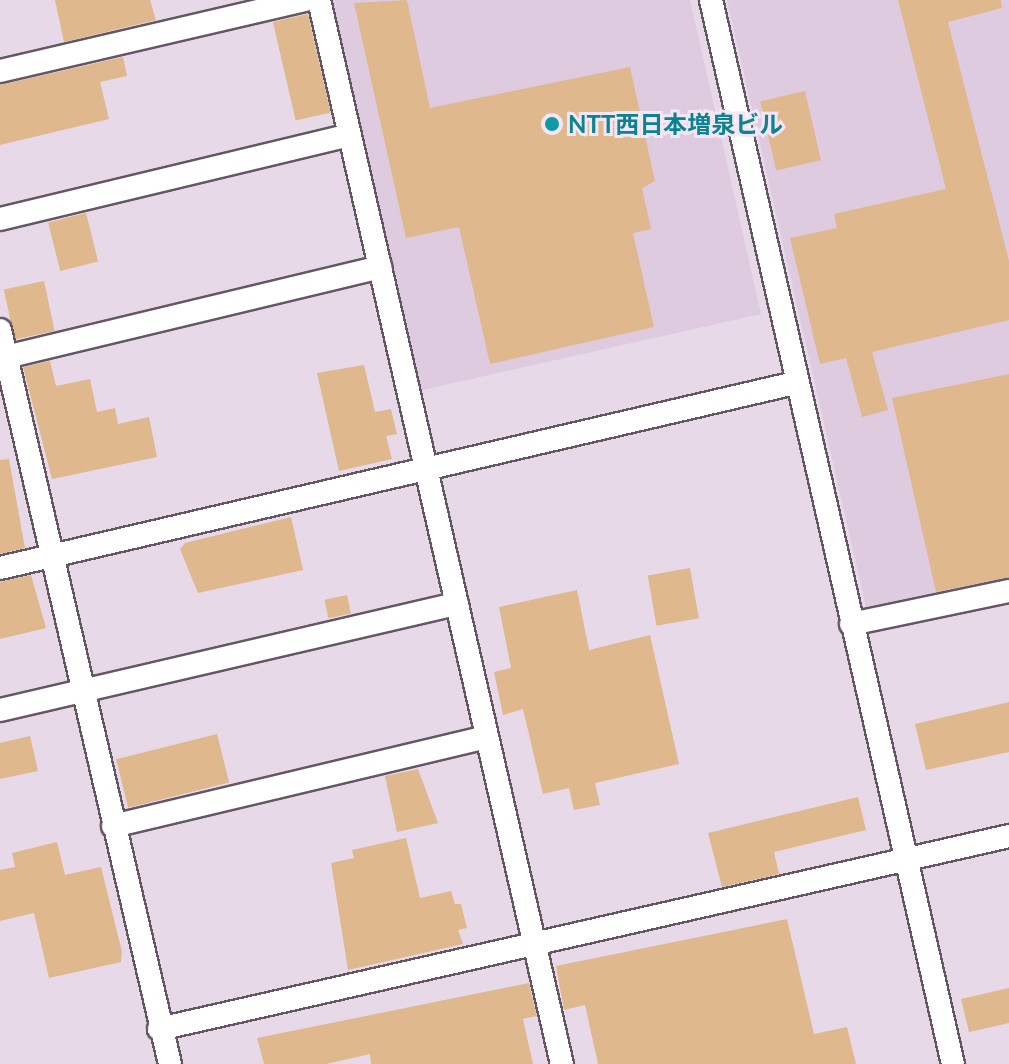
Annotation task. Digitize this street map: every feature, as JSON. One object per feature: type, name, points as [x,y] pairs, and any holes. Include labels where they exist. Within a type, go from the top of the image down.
[{"type":"street","points":[[0,71],[305,0]]},
{"type":"street","points":[[319,0],[562,1064]]},
{"type":"street","points":[[711,0],[795,383],[953,1064]]},
{"type":"street","points":[[0,219],[349,135]]},
{"type":"street","points":[[6,357],[380,267]]},
{"type":"street","points":[[0,330],[159,1029],[170,1064]]},
{"type":"street","points":[[0,568],[795,383]]},
{"type":"street","points":[[851,624],[1009,591]]},
{"type":"street","points":[[0,710],[457,604]]},
{"type":"street","points":[[113,826],[487,737]]},
{"type":"street","points":[[159,1029],[1009,836]]},
{"type":"shaded area","points":[[329,0],[690,0],[761,314],[418,391]]},
{"type":"shaded area","points":[[727,0],[1009,0],[1009,577],[866,607]]},
{"type":"building","points":[[55,0],[150,0],[156,20],[64,42]]},
{"type":"building","points":[[407,0],[430,108],[630,67],[655,181],[642,188],[651,229],[633,233],[654,327],[490,364],[459,227],[406,238],[354,3]]},
{"type":"building","points":[[898,0],[1001,0],[1002,8],[948,22],[1009,261],[1009,320],[872,352],[888,410],[862,417],[846,358],[820,364],[790,238],[837,228],[834,214],[946,189]]},
{"type":"building","points":[[308,14],[331,112],[296,121],[273,22]]},
{"type":"building","points":[[123,57],[127,76],[100,82],[109,119],[0,145],[0,85]]},
{"type":"building","points":[[805,91],[821,160],[776,171],[760,101]]},
{"type":"building","points":[[86,213],[98,262],[60,271],[48,222]]},
{"type":"building","points":[[44,281],[55,331],[14,339],[4,290]]},
{"type":"building","points":[[50,361],[56,386],[90,379],[97,412],[115,408],[118,424],[149,417],[157,457],[52,479],[23,367]]},
{"type":"building","points":[[364,365],[375,412],[391,409],[397,434],[386,436],[392,459],[339,471],[317,373]]},
{"type":"building","points":[[1009,374],[1009,577],[936,592],[892,398]]},
{"type":"building","points":[[9,459],[25,548],[0,554],[0,460]]},
{"type":"building","points":[[291,517],[303,570],[198,593],[180,549],[185,543]]},
{"type":"building","points":[[690,568],[699,618],[657,626],[648,575]]},
{"type":"building","points":[[31,575],[46,628],[0,639],[0,582]]},
{"type":"building","points":[[577,590],[589,650],[650,635],[679,764],[595,783],[600,805],[574,810],[569,788],[543,794],[523,709],[503,715],[494,672],[511,668],[499,607]]},
{"type":"building","points":[[347,595],[351,614],[328,618],[325,600]]},
{"type":"building","points":[[1009,702],[1009,752],[926,770],[915,724]]},
{"type":"building","points":[[217,734],[229,783],[128,808],[116,759]]},
{"type":"building","points":[[30,736],[38,771],[0,779],[0,743]]},
{"type":"building","points":[[418,769],[438,823],[397,832],[385,776]]},
{"type":"building","points":[[858,797],[866,830],[774,852],[779,874],[722,887],[708,833]]},
{"type":"building","points":[[406,838],[420,898],[451,891],[455,904],[461,904],[467,928],[458,930],[463,944],[348,970],[331,863],[354,858],[352,850]]},
{"type":"building","points":[[57,842],[65,875],[101,867],[122,952],[121,962],[49,978],[34,913],[0,921],[0,870],[15,867],[12,853]]},
{"type":"building","points":[[787,919],[814,1034],[847,1027],[856,1064],[598,1064],[585,1005],[564,1010],[556,966]]},
{"type":"building","points":[[529,983],[537,1016],[523,1019],[533,1064],[371,1064],[370,1054],[326,1064],[264,1064],[257,1038]]},
{"type":"building","points":[[1009,988],[1009,1023],[969,1032],[961,999]]},
{"type":"place","name":"NTT西日本増泉ビル","points":[[552,124]]}]
